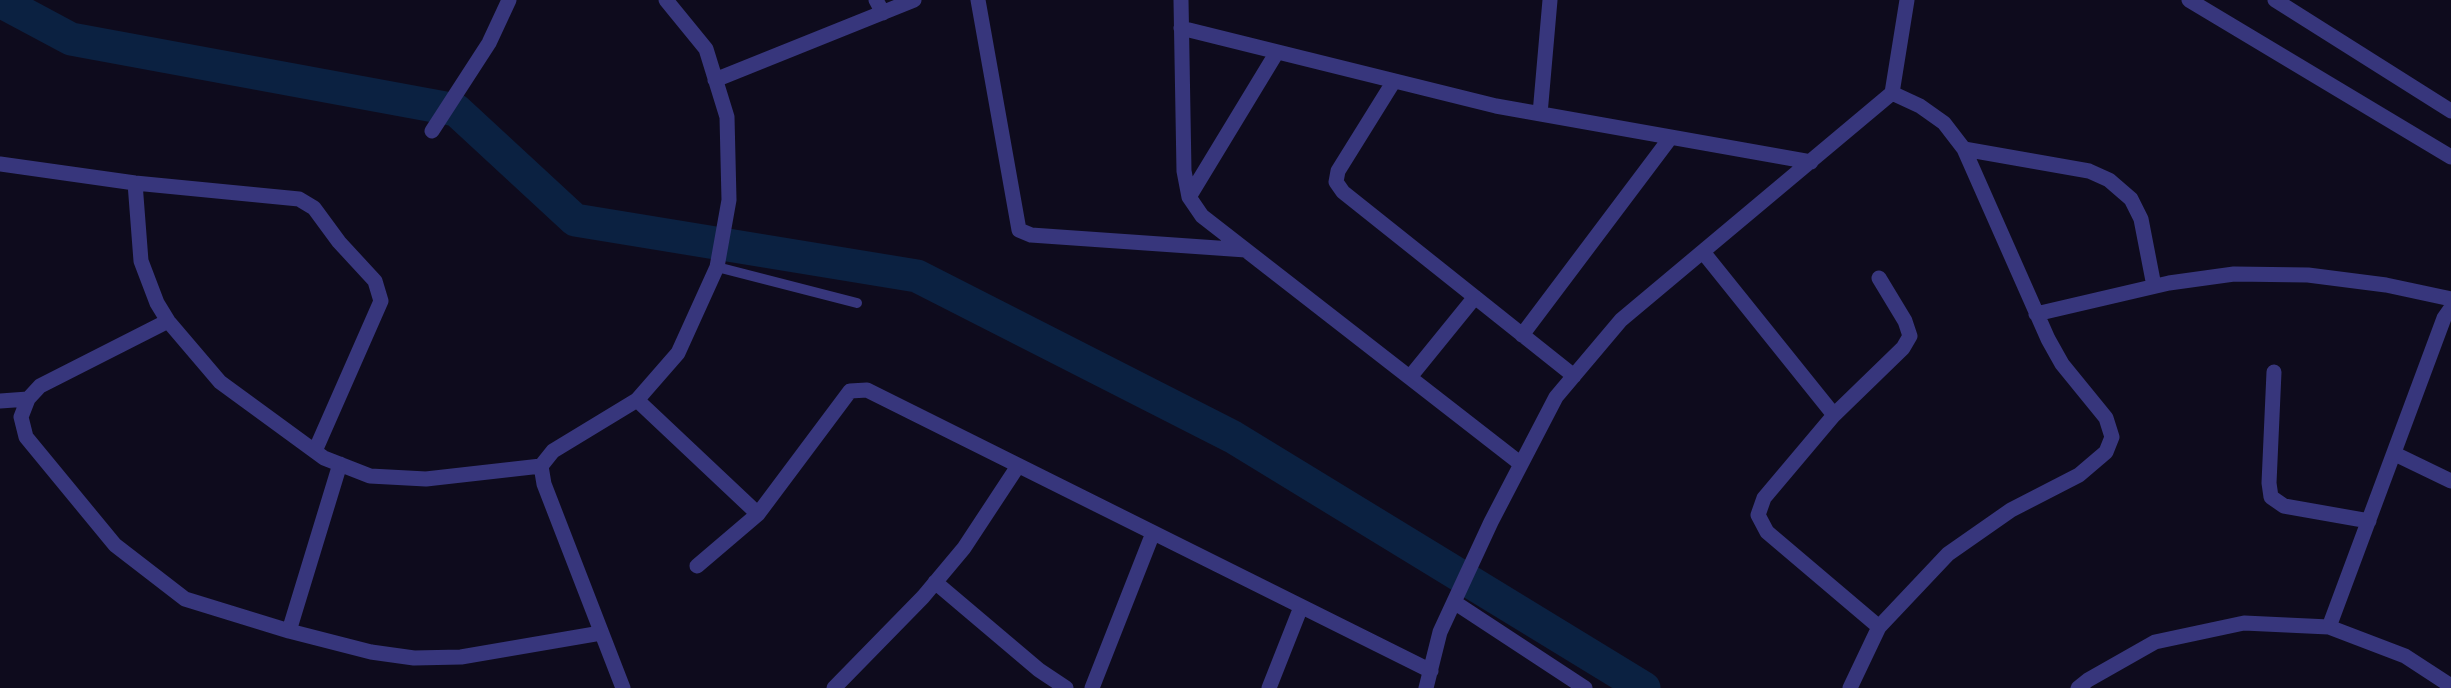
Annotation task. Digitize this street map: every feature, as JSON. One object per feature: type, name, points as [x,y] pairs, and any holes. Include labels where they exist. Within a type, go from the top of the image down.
[{"type":"street","points":[[432,132],[489,43],[509,0]]},
{"type":"street","points":[[135,183],[141,261],[157,303],[168,321],[220,381],[315,452],[370,476],[426,479],[541,466],[553,451],[637,400],[678,353],[717,267],[729,200],[727,117],[706,48],[666,0]]},
{"type":"street","points":[[716,80],[880,7],[914,0]]},
{"type":"street","points":[[978,0],[1019,230],[1031,235],[1246,250]]},
{"type":"street","points":[[1181,0],[1184,171],[1189,196],[1202,216],[1521,464]]},
{"type":"street","points":[[1540,114],[1550,0]]},
{"type":"street","points":[[1426,688],[1440,633],[1521,464],[1556,397],[1622,320],[1892,93],[1907,0]]},
{"type":"street","points":[[2189,0],[2451,157]]},
{"type":"street","points":[[2275,0],[2451,111]]},
{"type":"street","points":[[1181,28],[1394,81],[1540,114],[1811,162]]},
{"type":"street","points":[[1189,196],[1277,52]]},
{"type":"street","points":[[1394,81],[1338,171],[1336,182],[1343,192],[1574,376]]},
{"type":"street","points":[[1850,688],[1880,627],[1948,554],[2011,510],[2079,475],[2106,452],[2112,437],[2106,418],[2062,364],[2036,314],[1964,149],[1944,123],[1920,106],[1892,93]]},
{"type":"street","points":[[1522,335],[1671,137]]},
{"type":"street","points":[[1964,149],[2089,171],[2109,180],[2131,199],[2141,219],[2154,286]]},
{"type":"street","points":[[0,164],[135,183],[299,200],[314,208],[339,242],[375,281],[381,301],[315,452]]},
{"type":"street","points":[[1703,252],[1834,415]]},
{"type":"street","points":[[2036,314],[2154,286],[2234,274],[2308,275],[2386,285],[2451,299]]},
{"type":"street","points":[[1879,278],[1905,321],[1910,336],[1903,348],[1834,415],[1764,498],[1758,515],[1767,532],[1880,627]]},
{"type":"street","points":[[1410,377],[1475,297]]},
{"type":"street","points":[[2329,627],[2444,318],[2451,308]]},
{"type":"street","points":[[168,321],[40,386],[28,399],[21,417],[26,438],[115,545],[186,599],[289,631],[371,652],[414,658],[461,657],[601,633]]},
{"type":"street","points":[[2274,372],[2269,483],[2271,497],[2284,506],[2369,521]]},
{"type":"street","points":[[697,566],[758,514],[850,391],[867,390],[1431,671]]},
{"type":"street","points":[[0,401],[28,399]]},
{"type":"street","points":[[637,400],[758,514]]},
{"type":"street","points":[[2395,454],[2451,481]]},
{"type":"street","points":[[289,631],[340,464]]},
{"type":"street","points":[[541,466],[544,484],[623,688]]},
{"type":"street","points":[[834,688],[936,582],[964,548],[1018,466]]},
{"type":"street","points":[[1092,688],[1153,533]]},
{"type":"street","points":[[936,582],[1039,670],[1066,688]]},
{"type":"street","points":[[1454,602],[1585,688]]},
{"type":"street","points":[[1269,688],[1301,607]]},
{"type":"street","points":[[2078,688],[2155,642],[2244,623],[2329,627],[2404,656],[2451,686]]},
{"type":"lane","points":[[717,267],[857,303]]},
{"type":"waterway","points":[[0,1],[71,39],[456,110],[575,220],[917,276],[1233,437],[1644,688]]}]
